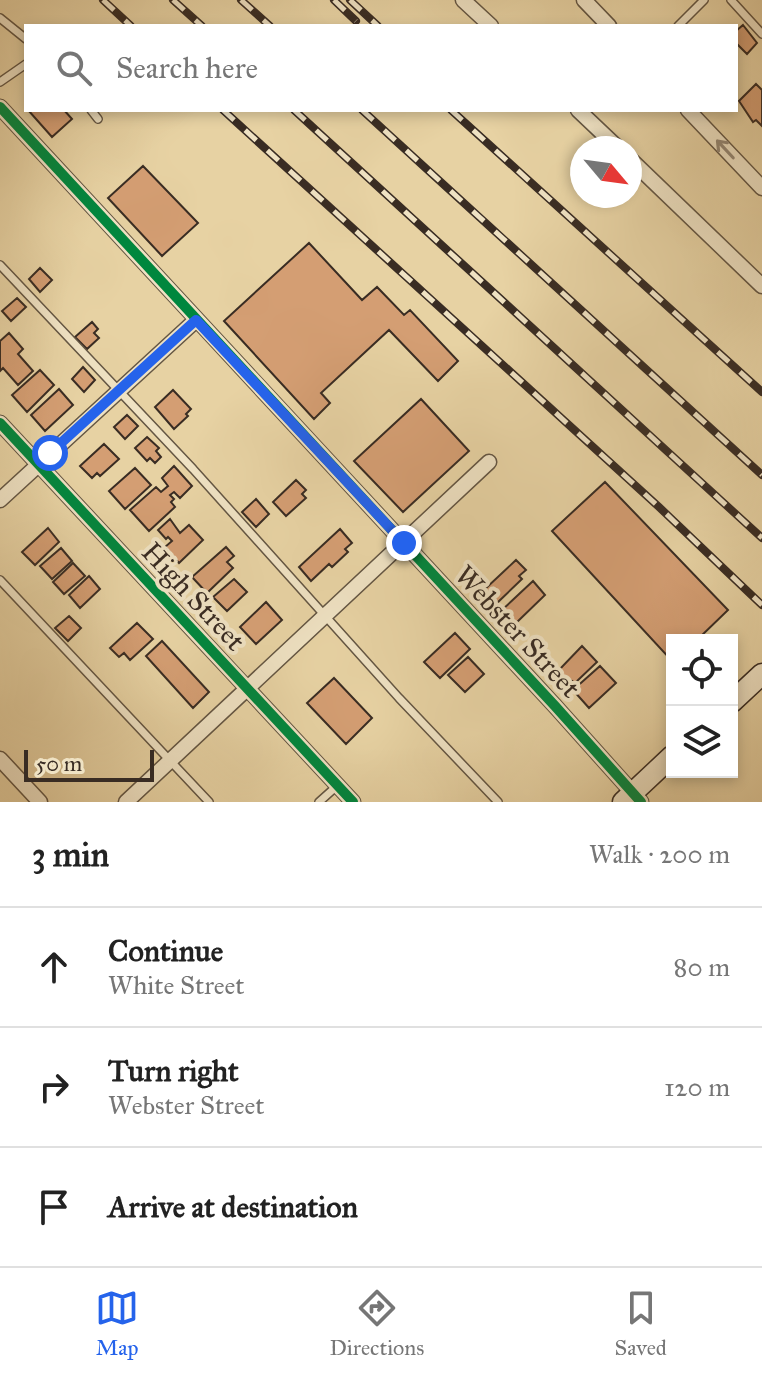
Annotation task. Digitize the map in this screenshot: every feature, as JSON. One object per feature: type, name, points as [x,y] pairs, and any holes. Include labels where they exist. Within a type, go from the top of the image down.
[{"type":"main road","points":[[738,696],[762,674]]},
{"type":"main road","points":[[632,799],[666,762]]},
{"type":"street","points":[[463,0],[489,24]]},
{"type":"street","points":[[584,0],[607,24]]},
{"type":"street","name":"Webster Street","points":[[0,107],[404,543],[632,799]]},
{"type":"street","points":[[580,112],[605,136]]},
{"type":"street","points":[[690,112],[762,188]]},
{"type":"street","points":[[642,171],[762,286]]},
{"type":"street","points":[[0,500],[196,320]]},
{"type":"street","name":"High Street","points":[[0,423],[353,802]]},
{"type":"street","points":[[126,802],[489,462]]},
{"type":"street","points":[[0,759],[40,802]]},
{"type":"lane","points":[[680,24],[704,0]]},
{"type":"lane","points":[[731,0],[762,34]]},
{"type":"lane","points":[[0,18],[24,37]]},
{"type":"lane","points":[[0,82],[24,65]]},
{"type":"lane","points":[[93,112],[98,119]]},
{"type":"lane","points":[[0,265],[498,802]]},
{"type":"lane","points":[[0,580],[209,802]]},
{"type":"lane","points":[[319,802],[338,785]]},
{"type":"building","points":[[743,25],[757,43],[747,54],[738,45],[738,29]]},
{"type":"building","points":[[756,84],[762,90],[762,126],[756,120],[753,122],[739,101]]},
{"type":"building","points":[[30,112],[66,112],[72,119],[52,137]]},
{"type":"building","points":[[143,166],[198,223],[162,256],[108,198]]},
{"type":"building","points":[[309,243],[362,300],[377,287],[404,315],[410,310],[458,361],[438,381],[389,330],[321,393],[330,403],[314,419],[224,321]]},
{"type":"building","points":[[40,268],[52,280],[40,292],[29,279]]},
{"type":"building","points":[[17,298],[26,307],[11,321],[2,311]]},
{"type":"building","points":[[92,322],[98,329],[94,333],[99,338],[87,349],[75,337]]},
{"type":"building","points":[[9,333],[23,349],[18,354],[33,371],[18,385],[3,368],[0,371],[0,341]]},
{"type":"building","points":[[83,367],[95,380],[84,392],[72,379]]},
{"type":"building","points":[[40,370],[54,385],[27,412],[12,395]]},
{"type":"building","points":[[59,389],[73,405],[45,431],[31,415]]},
{"type":"building","points":[[173,390],[191,409],[174,429],[155,407]]},
{"type":"building","points":[[421,399],[469,451],[403,512],[354,461]]},
{"type":"building","points":[[127,415],[138,426],[125,439],[114,427]]},
{"type":"building","points":[[147,437],[159,448],[156,451],[161,457],[155,463],[150,458],[147,461],[135,448]]},
{"type":"building","points":[[104,444],[119,459],[100,476],[97,473],[92,478],[80,466]]},
{"type":"building","points":[[174,466],[192,486],[180,498],[174,492],[170,495],[175,507],[149,531],[130,510],[156,487],[161,492],[168,486],[162,478]]},
{"type":"building","points":[[135,468],[151,485],[125,509],[109,491]]},
{"type":"building","points":[[296,480],[306,490],[302,494],[306,498],[286,516],[273,502]]},
{"type":"building","points":[[605,482],[728,610],[703,634],[666,634],[666,654],[552,531]]},
{"type":"building","points":[[256,499],[269,514],[256,527],[242,512]]},
{"type":"building","points":[[170,519],[180,533],[189,525],[203,540],[179,563],[165,547],[172,541],[158,530]]},
{"type":"building","points":[[48,528],[59,542],[35,565],[22,552]]},
{"type":"building","points":[[340,529],[352,543],[345,549],[348,552],[311,581],[299,567]]},
{"type":"building","points":[[226,547],[234,556],[227,562],[233,568],[207,593],[192,577]]},
{"type":"building","points":[[61,548],[72,561],[52,579],[40,566]]},
{"type":"building","points":[[516,560],[526,570],[519,576],[522,579],[497,603],[484,590]]},
{"type":"building","points":[[73,563],[85,576],[64,594],[53,582]]},
{"type":"building","points":[[89,576],[100,589],[80,608],[69,595]]},
{"type":"building","points":[[234,579],[247,592],[227,611],[213,597]]},
{"type":"building","points":[[533,581],[545,595],[515,624],[502,610]]},
{"type":"building","points":[[266,602],[282,620],[256,644],[240,627]]},
{"type":"building","points":[[69,616],[81,628],[68,641],[55,628]]},
{"type":"building","points":[[137,623],[153,639],[130,660],[124,653],[119,657],[110,648]]},
{"type":"building","points":[[455,633],[470,649],[440,678],[424,662]]},
{"type":"building","points":[[162,641],[209,692],[193,708],[146,656]]},
{"type":"building","points":[[582,646],[597,662],[570,684],[558,671]]},
{"type":"building","points":[[468,657],[484,674],[465,692],[448,675]]},
{"type":"building","points":[[600,666],[616,683],[589,708],[573,690]]},
{"type":"building","points":[[334,678],[372,718],[346,744],[307,703]]},
{"type":"railway","points":[[103,0],[129,24]]},
{"type":"railway","points":[[173,0],[200,24]]},
{"type":"railway","points":[[241,0],[268,24]]},
{"type":"railway","points":[[334,0],[356,21]]},
{"type":"railway","points":[[350,0],[376,24]]},
{"type":"railway","points":[[225,112],[659,507],[762,605]]},
{"type":"railway","points":[[296,112],[762,538]]},
{"type":"railway","points":[[364,112],[762,475]]},
{"type":"railway","points":[[453,112],[762,392]]},
{"type":"cycle path","points":[[0,107],[641,802]]},
{"type":"cycle path","points":[[0,423],[353,802]]},
{"type":"route","points":[[50,453],[196,320],[404,543]]}]
